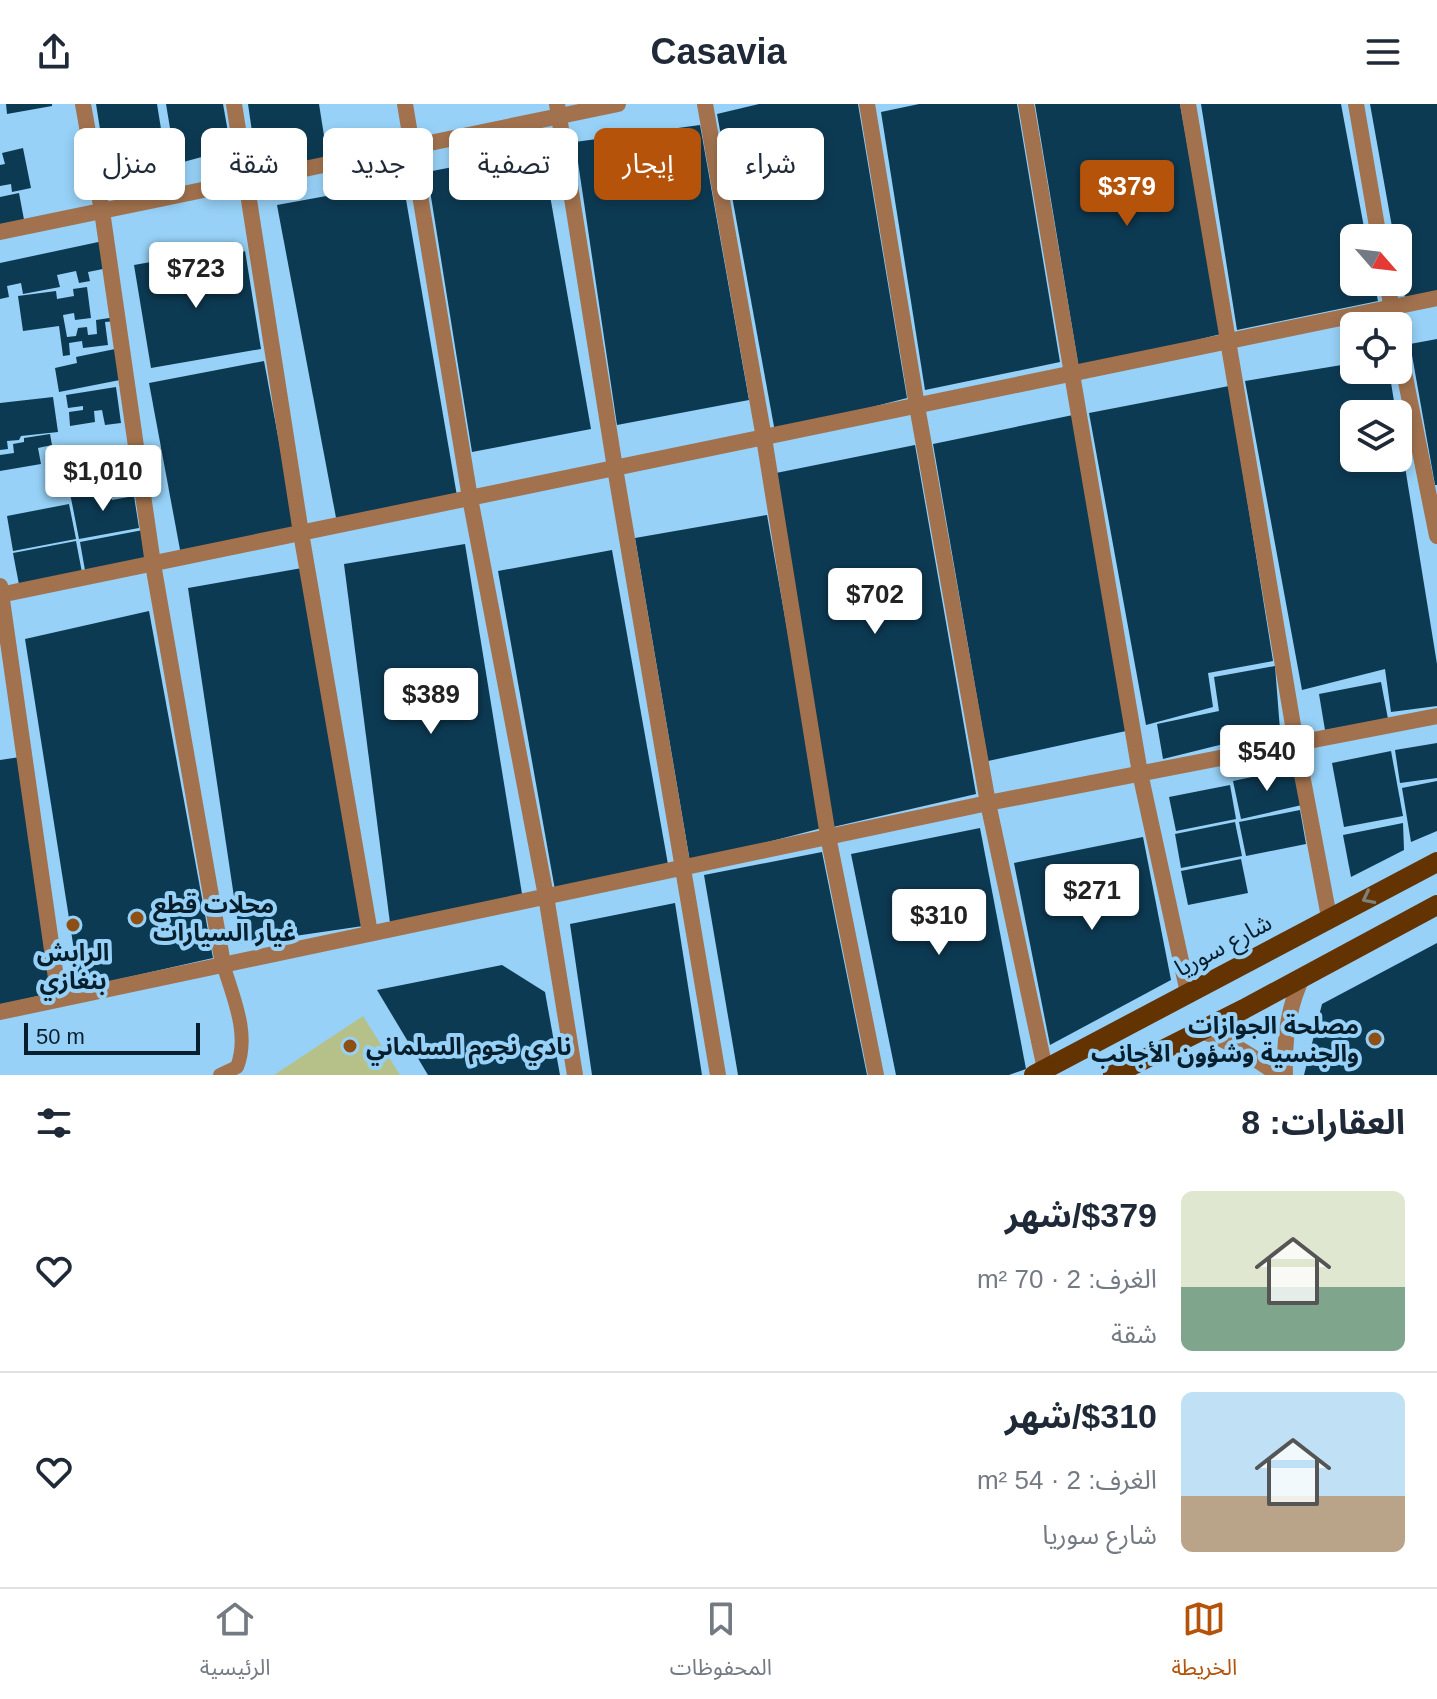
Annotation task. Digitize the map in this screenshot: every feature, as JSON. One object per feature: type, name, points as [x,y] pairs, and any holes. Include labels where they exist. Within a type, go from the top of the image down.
[{"type":"main road","name":"شارع سوريا","points":[[1039,1072],[1437,862]]},
{"type":"main road","points":[[1124,1073],[1437,905]]},
{"type":"street","points":[[83,104],[102,211],[153,564],[223,964]]},
{"type":"street","points":[[234,104],[238,128]]},
{"type":"street","points":[[405,104],[409,128]]},
{"type":"street","points":[[433,142],[558,110],[618,104]]},
{"type":"street","points":[[705,104],[764,438],[828,836],[876,1075]]},
{"type":"street","points":[[867,104],[917,406],[1039,1072]]},
{"type":"street","points":[[1026,104],[1140,773],[1188,993]]},
{"type":"street","points":[[1188,104],[1296,743],[1329,917]]},
{"type":"street","points":[[1356,104],[1377,224]]},
{"type":"street","points":[[558,110],[718,1075]]},
{"type":"street","points":[[0,232],[201,190]]},
{"type":"street","points":[[249,200],[301,533],[370,933]]},
{"type":"street","points":[[422,200],[470,498],[546,896],[575,1075]]},
{"type":"street","points":[[1389,296],[1392,312]]},
{"type":"street","points":[[59,999],[1,591],[153,564],[1437,298]]},
{"type":"street","points":[[1406,384],[1437,536]]},
{"type":"street","points":[[0,1012],[988,803],[1437,716]]},
{"type":"street","points":[[1199,1032],[1205,1031],[1217,1037],[1282,1075],[1284,1044],[1293,999],[1304,974]]},
{"type":"lane","points":[[220,1075],[237,1067],[243,1052],[236,1009],[223,964]]},
{"type":"green space","name":"نادي نجوم السلماني","points":[[363,1016],[400,1075],[274,1075]]},
{"type":"building","points":[[6,104],[52,104],[52,106],[7,114]]},
{"type":"building","points":[[96,104],[157,104],[161,128],[100,128]]},
{"type":"building","points":[[166,104],[223,104],[227,128],[201,128],[201,157],[185,162],[185,128],[170,128]]},
{"type":"building","points":[[248,104],[319,104],[323,162],[307,165],[307,128],[251,128]]},
{"type":"building","points":[[759,104],[858,104],[907,398],[775,432],[733,200],[824,200],[824,128],[720,128],[717,114]]},
{"type":"building","points":[[919,104],[1017,104],[1060,362],[925,390],[881,112]]},
{"type":"building","points":[[1035,104],[1180,104],[1221,334],[1079,369]]},
{"type":"building","points":[[1201,104],[1341,104],[1363,224],[1340,224],[1340,296],[1377,296],[1378,301],[1237,330]]},
{"type":"building","points":[[1370,104],[1437,104],[1437,291],[1412,296],[1412,224],[1391,224]]},
{"type":"building","points":[[701,131],[749,400],[617,425],[578,162],[578,142],[594,139],[594,200],[701,200]]},
{"type":"building","points":[[23,148],[31,188],[12,192],[11,184],[0,186],[0,165],[5,164],[2,153]]},
{"type":"building","points":[[449,168],[449,200],[551,200],[591,429],[472,452],[432,200],[433,171]]},
{"type":"building","points":[[19,193],[25,225],[0,230],[0,197]]},
{"type":"building","points":[[323,197],[323,200],[406,200],[457,496],[337,523],[277,205]]},
{"type":"building","points":[[103,241],[108,268],[88,272],[90,281],[79,283],[76,271],[57,275],[60,287],[23,294],[21,283],[7,286],[9,297],[0,299],[0,263]]},
{"type":"building","points":[[245,251],[261,349],[151,368],[134,265],[196,254],[200,276]]},
{"type":"building","points":[[87,287],[91,318],[75,320],[74,313],[63,315],[67,337],[76,336],[78,328],[87,327],[88,335],[97,334],[96,320],[116,317],[116,321],[105,322],[108,345],[83,348],[82,341],[69,343],[70,355],[63,356],[59,326],[23,331],[18,296],[56,291],[57,299],[74,296],[73,289]]},
{"type":"building","points":[[1437,339],[1437,485],[1412,355],[1412,344]]},
{"type":"building","points":[[120,348],[125,379],[59,392],[55,368],[77,363],[76,357]]},
{"type":"building","points":[[264,361],[296,533],[181,555],[149,383]]},
{"type":"building","points":[[1340,365],[1340,384],[1391,384],[1394,400],[1340,400],[1340,472],[1406,472],[1437,664],[1437,706],[1391,712],[1385,669],[1302,690],[1245,381]]},
{"type":"building","points":[[1229,386],[1273,661],[1208,673],[1213,707],[1146,725],[1089,413]]},
{"type":"building","points":[[116,387],[121,423],[105,425],[102,410],[94,411],[95,422],[70,426],[69,412],[83,410],[83,406],[68,408],[66,395]]},
{"type":"building","points":[[53,397],[58,432],[21,436],[19,440],[7,441],[8,449],[0,450],[0,403]]},
{"type":"building","points":[[1073,415],[1126,731],[988,761],[933,444]]},
{"type":"building","points":[[50,434],[52,445],[38,448],[41,464],[0,471],[0,455],[14,453],[13,444],[24,442],[24,438]]},
{"type":"building","points":[[915,445],[976,794],[833,827],[776,473]]},
{"type":"building","points":[[109,486],[112,500],[134,496],[139,528],[79,539],[70,493]]},
{"type":"building","points":[[69,504],[76,539],[13,551],[7,516]]},
{"type":"building","points":[[767,515],[822,828],[690,862],[635,538]]},
{"type":"building","points":[[143,530],[149,565],[86,576],[80,542]]},
{"type":"building","points":[[76,541],[83,578],[20,590],[13,553]]},
{"type":"building","points":[[465,544],[523,900],[390,923],[344,564]]},
{"type":"building","points":[[612,550],[669,870],[555,890],[498,571]]},
{"type":"building","points":[[302,568],[363,926],[241,944],[188,588]]},
{"type":"building","points":[[149,611],[213,958],[80,988],[25,639]]},
{"type":"building","points":[[1275,666],[1280,730],[1163,759],[1157,724],[1219,711],[1214,677]]},
{"type":"building","points":[[1381,682],[1388,719],[1325,730],[1319,694]]},
{"type":"building","points":[[1437,743],[1437,778],[1400,783],[1395,750]]},
{"type":"building","points":[[1391,751],[1403,816],[1344,827],[1332,763]]},
{"type":"building","points":[[20,757],[51,993],[0,1005],[0,760]]},
{"type":"building","points":[[1294,768],[1302,805],[1241,819],[1233,781]]},
{"type":"building","points":[[1437,781],[1437,831],[1411,842],[1402,788]]},
{"type":"building","points":[[1230,785],[1236,819],[1176,831],[1169,797]]},
{"type":"building","points":[[1300,810],[1306,844],[1246,856],[1239,822]]},
{"type":"building","points":[[1235,822],[1242,856],[1181,868],[1175,834]]},
{"type":"building","points":[[1403,823],[1404,850],[1351,877],[1343,835]]},
{"type":"building","points":[[980,828],[1026,1069],[1009,1075],[896,1075],[851,854]]},
{"type":"building","points":[[1143,837],[1171,980],[1050,1045],[1014,863]]},
{"type":"building","points":[[822,852],[867,1075],[738,1075],[704,875]]},
{"type":"building","points":[[1241,859],[1248,893],[1188,905],[1181,871]]},
{"type":"building","points":[[675,903],[702,1075],[592,1075],[570,924]]},
{"type":"building","name":"مصلحة الجوازات والجنسية وشؤون الأجانب","points":[[1437,943],[1437,1075],[1304,1075],[1322,1004]]},
{"type":"building","points":[[502,965],[545,992],[560,1075],[428,1075],[377,990]]},
{"type":"place","name":"محلات قطع غيار السيارات","points":[[137,918]]},
{"type":"place","name":"الرابش بنغازي","points":[[73,925]]},
{"type":"place","name":"مصلحة الجوازات والجنسية وشؤون الأجانب","points":[[1375,1039]]},
{"type":"place","name":"نادي نجوم السلماني","points":[[350,1046]]}]
